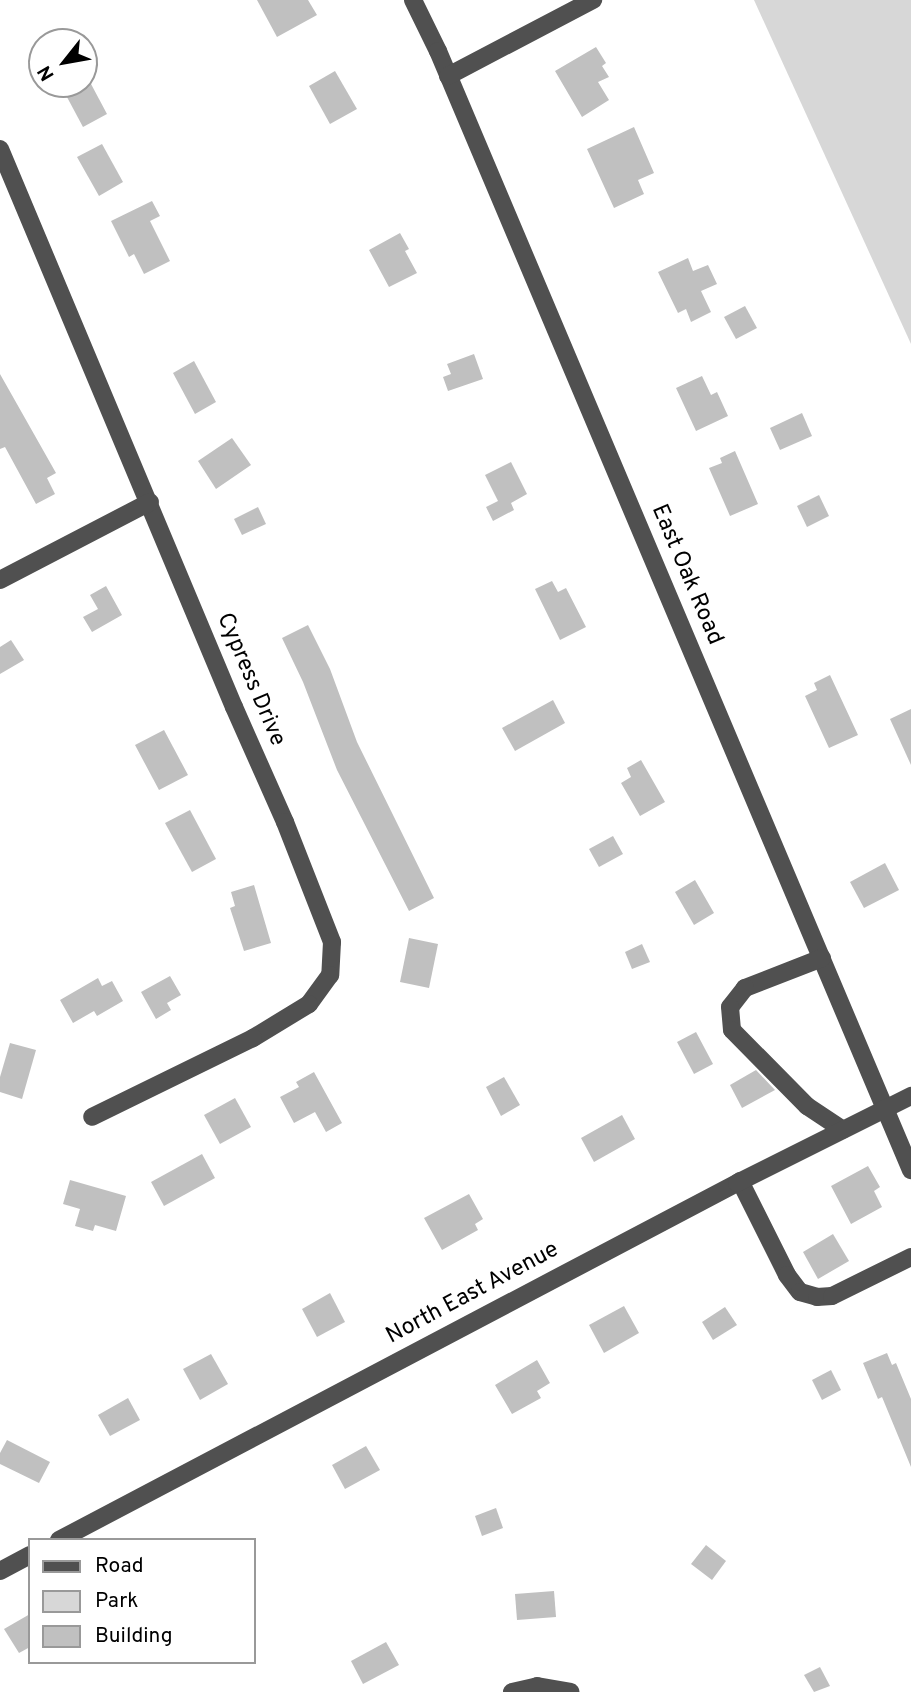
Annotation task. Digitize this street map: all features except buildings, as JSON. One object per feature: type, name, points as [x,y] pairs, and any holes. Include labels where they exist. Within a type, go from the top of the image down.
[{"type":"street","name":"East Oak Road","points":[[413,0],[448,76],[911,1170]]},
{"type":"street","points":[[448,76],[593,0]]},
{"type":"street","name":"Cypress Drive","points":[[0,149],[328,925],[333,958],[330,975],[309,1004],[291,1016],[92,1117]]},
{"type":"street","points":[[0,580],[150,502]]},
{"type":"street","points":[[822,958],[745,988],[730,1007],[732,1030],[807,1106],[843,1130]]},
{"type":"street","name":"North East Avenue","points":[[63,1538],[740,1181],[911,1096]]},
{"type":"street","points":[[740,1181],[787,1275],[800,1292],[817,1297],[832,1296],[911,1257]]},
{"type":"street","points":[[0,1571],[28,1556]]},
{"type":"street","points":[[512,1692],[537,1686],[570,1692]]},
{"type":"green space","points":[[754,0],[911,0],[911,344]]}]
